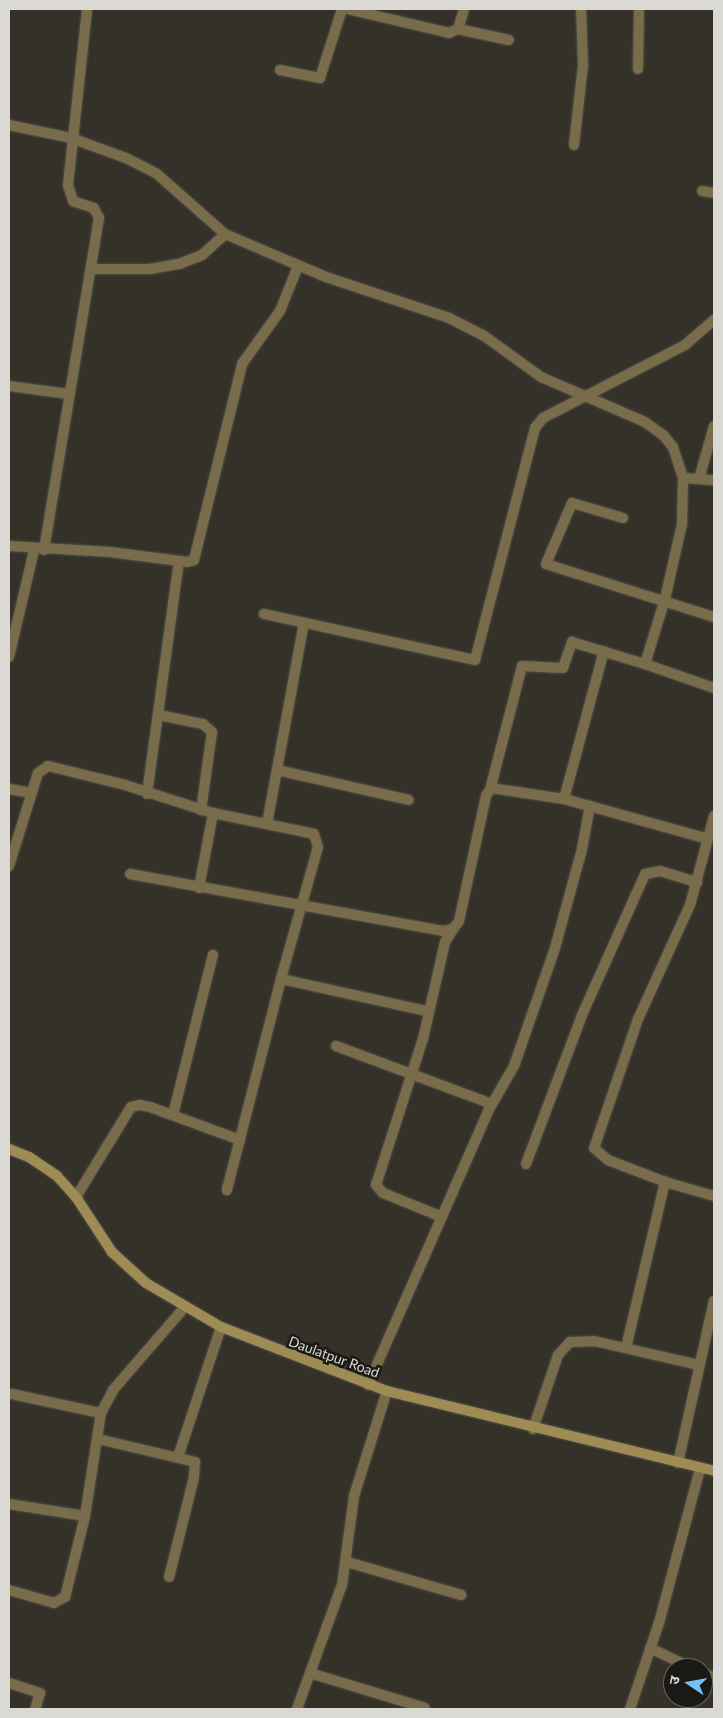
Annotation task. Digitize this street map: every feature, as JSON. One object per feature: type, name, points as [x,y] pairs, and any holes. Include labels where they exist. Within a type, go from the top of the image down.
[{"type":"street","points":[[9,657],[39,550],[93,269],[99,213],[73,201],[69,194],[71,138],[87,9]]},
{"type":"street","points":[[280,70],[320,78],[342,9]]},
{"type":"street","points":[[347,9],[373,12],[449,33],[458,29],[509,40]]},
{"type":"street","points":[[458,29],[464,9]]},
{"type":"street","points":[[574,145],[583,65],[581,9]]},
{"type":"street","points":[[638,69],[639,9]]},
{"type":"street","points":[[9,125],[71,138],[98,146],[157,174],[225,234],[298,266],[449,318],[483,335],[541,376],[644,422],[664,436],[673,447],[683,478],[682,524],[665,599],[645,664]]},
{"type":"street","points":[[702,191],[714,193]]},
{"type":"street","points":[[93,269],[150,269],[179,264],[202,255],[225,234]]},
{"type":"street","points":[[9,546],[39,550],[110,552],[179,561],[194,560],[198,552],[242,364],[280,310],[298,266]]},
{"type":"street","points":[[264,614],[475,660],[536,428],[543,418],[685,346],[714,320]]},
{"type":"street","points":[[9,386],[69,394]]},
{"type":"street","points":[[699,479],[714,426]]},
{"type":"street","points":[[683,478],[714,480]]},
{"type":"street","points":[[624,518],[572,502],[546,564],[665,599],[714,617]]},
{"type":"street","points":[[147,794],[179,561]]},
{"type":"street","points":[[266,824],[304,623]]},
{"type":"street","points":[[442,1217],[383,1193],[376,1185],[410,1073],[423,1039],[427,1011],[432,1004],[445,942],[459,920],[522,666],[562,668],[572,642],[645,664],[714,688]]},
{"type":"street","points":[[564,799],[604,651]]},
{"type":"street","points":[[159,715],[203,724],[212,732],[201,810]]},
{"type":"street","points":[[10,860],[38,773],[48,766],[124,784],[147,794],[214,814],[309,830],[318,840],[280,979],[227,1190]]},
{"type":"street","points":[[277,770],[408,800]]},
{"type":"street","points":[[490,790],[497,786],[564,799],[708,839]]},
{"type":"street","points":[[9,789],[32,793]]},
{"type":"street","points":[[368,1385],[492,1104],[514,1066],[555,948],[582,849],[590,806]]},
{"type":"street","points":[[199,888],[214,814]]},
{"type":"street","points":[[714,816],[697,882],[678,937],[638,1019],[594,1148],[608,1160],[666,1182],[714,1196]]},
{"type":"street","points":[[526,1164],[582,1015],[645,874],[660,871],[697,882]]},
{"type":"street","points":[[130,874],[443,932],[453,930]]},
{"type":"street","points":[[173,1116],[213,955]]},
{"type":"street","points":[[280,979],[427,1011]]},
{"type":"street","points":[[336,1046],[492,1104]]},
{"type":"street","points":[[76,1197],[131,1107],[139,1104],[240,1140]]},
{"type":"street","name":"Daulatpur Road","points":[[9,1148],[29,1157],[56,1176],[76,1197],[112,1252],[146,1283],[184,1308],[221,1327],[387,1391],[533,1429],[714,1471]]},
{"type":"street","points":[[626,1348],[666,1182]]},
{"type":"street","points":[[678,1463],[699,1365],[710,1332],[714,1301]]},
{"type":"street","points":[[9,1590],[60,1602],[67,1589],[85,1516],[101,1413],[113,1390],[184,1308]]},
{"type":"street","points":[[178,1456],[221,1327]]},
{"type":"street","points":[[533,1429],[562,1348],[577,1339],[699,1365]]},
{"type":"street","points":[[297,1709],[342,1585],[347,1562],[348,1523],[354,1496],[387,1391]]},
{"type":"street","points":[[12,1394],[101,1413]]},
{"type":"street","points":[[98,1439],[178,1456],[191,1460],[196,1466],[169,1577]]},
{"type":"street","points":[[630,1709],[650,1648],[700,1469]]},
{"type":"street","points":[[9,1504],[85,1516]]},
{"type":"street","points":[[347,1562],[461,1596]]},
{"type":"street","points":[[650,1648],[671,1658]]},
{"type":"street","points":[[310,1673],[424,1708]]},
{"type":"street","points":[[9,1683],[40,1693],[35,1709]]}]
